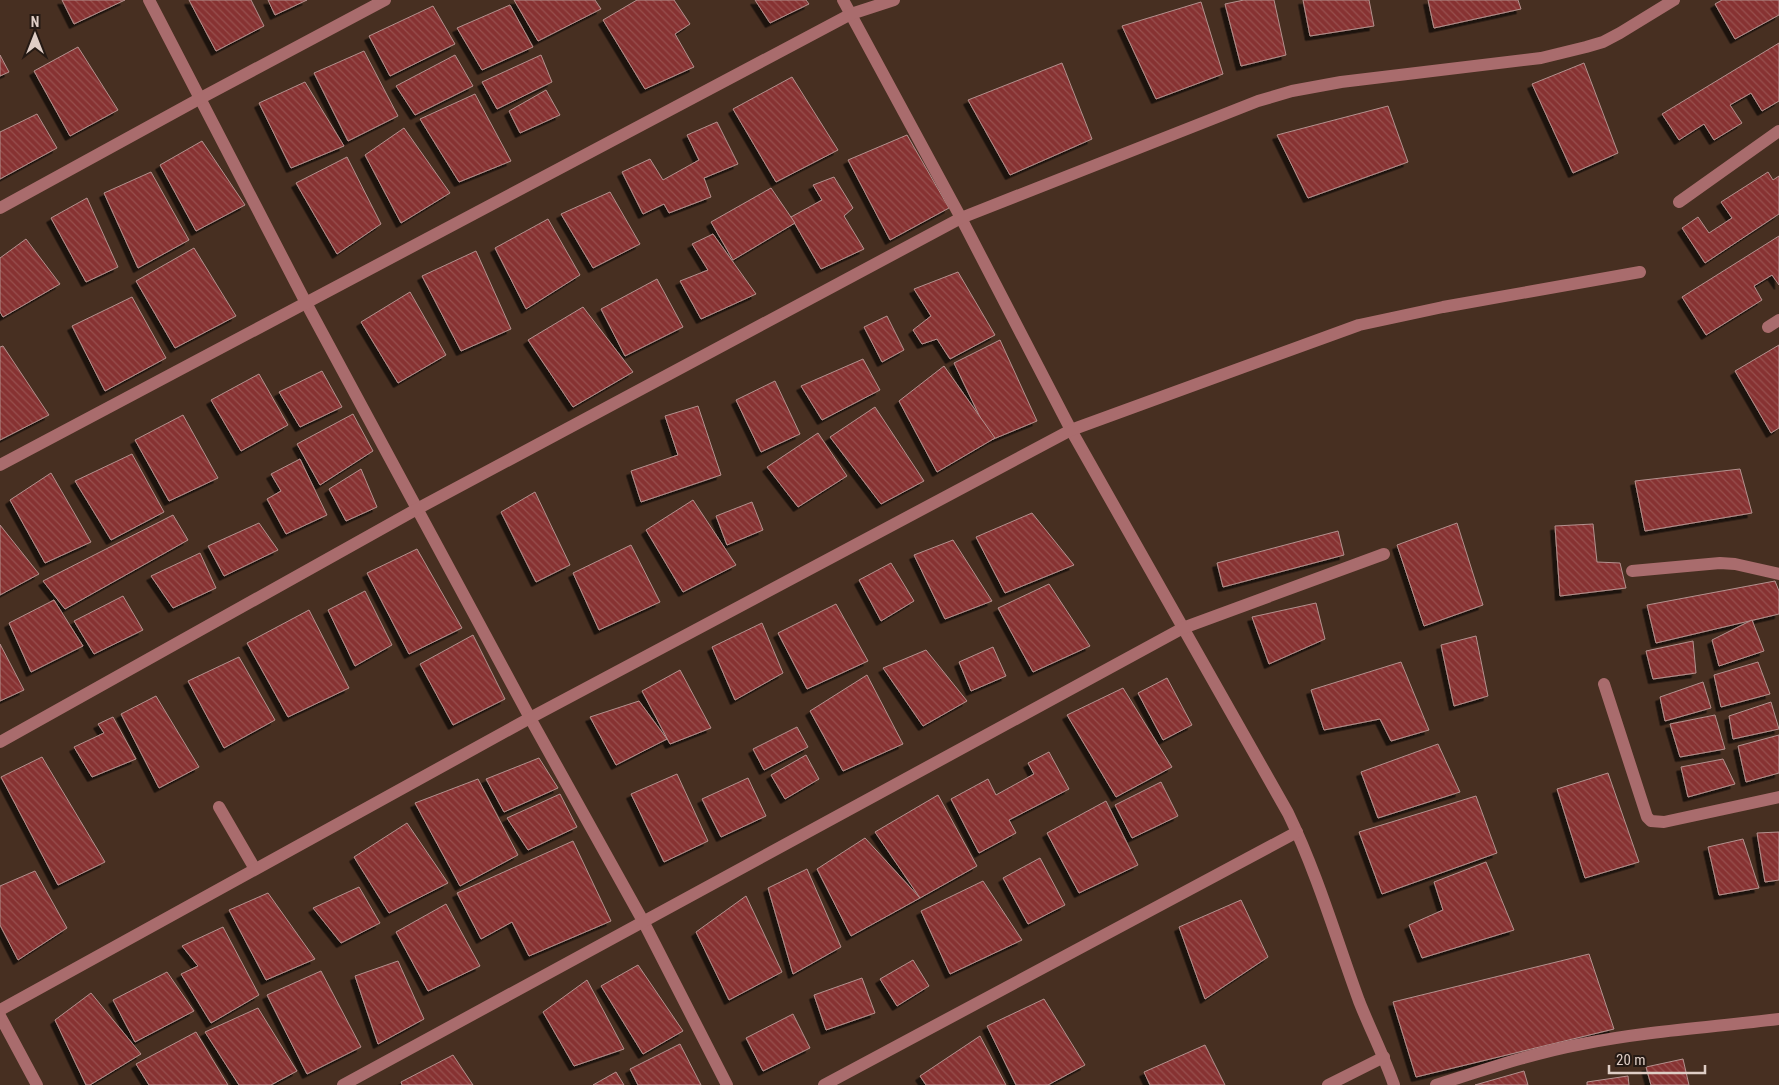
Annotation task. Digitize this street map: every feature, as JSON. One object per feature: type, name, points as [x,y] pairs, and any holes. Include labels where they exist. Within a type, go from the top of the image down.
[{"type":"street","points":[[149,0],[199,99],[417,509],[643,921],[727,1085]]},
{"type":"street","points":[[0,208],[385,0]]},
{"type":"street","points":[[843,0],[961,218],[1071,430],[1297,832],[1319,887],[1360,1003],[1394,1085]]},
{"type":"street","points":[[0,465],[850,14],[894,0]]},
{"type":"street","points":[[0,742],[417,509],[961,218],[1258,101],[1292,91],[1341,82],[1541,58],[1603,42],[1674,0]]},
{"type":"street","points":[[1678,202],[1779,131]]},
{"type":"street","points":[[37,1085],[1,1018],[255,868],[530,718],[1071,430],[1359,325],[1443,307],[1640,272]]},
{"type":"street","points":[[1768,328],[1779,320]]},
{"type":"street","points":[[343,1085],[1183,628],[1384,554]]},
{"type":"street","points":[[1632,571],[1720,563],[1735,564],[1779,574]]},
{"type":"street","points":[[1604,684],[1646,814],[1651,821],[1664,822],[1779,797]]},
{"type":"street","points":[[219,807],[255,868]]},
{"type":"street","points":[[824,1085],[1297,832]]},
{"type":"street","points":[[1436,1085],[1547,1052],[1583,1044],[1631,1036],[1779,1019]]},
{"type":"street","points":[[1328,1085],[1384,1057]]},
{"type":"building","points":[[62,0],[125,0],[74,24]]},
{"type":"building","points":[[189,0],[251,0],[264,26],[216,51]]},
{"type":"building","points":[[268,0],[307,0],[275,15]]},
{"type":"building","points":[[514,0],[595,0],[601,9],[538,41]]},
{"type":"building","points":[[637,0],[674,0],[690,24],[675,34],[694,67],[645,89],[603,20]]},
{"type":"building","points":[[755,0],[806,0],[809,4],[770,23]]},
{"type":"building","points":[[1244,0],[1274,0],[1286,55],[1241,66],[1225,4]]},
{"type":"building","points":[[1303,0],[1369,0],[1374,26],[1310,36]]},
{"type":"building","points":[[1428,0],[1518,0],[1521,9],[1434,28]]},
{"type":"building","points":[[1722,0],[1779,0],[1779,15],[1735,39],[1715,4]]},
{"type":"building","points":[[1201,2],[1223,74],[1156,99],[1122,26]]},
{"type":"building","points":[[510,5],[533,47],[482,70],[457,28]]},
{"type":"building","points":[[433,6],[455,44],[390,76],[369,36]]},
{"type":"building","points":[[1779,43],[1779,101],[1762,111],[1751,93],[1730,105],[1742,123],[1714,140],[1704,124],[1679,140],[1662,114]]},
{"type":"building","points":[[78,47],[118,110],[70,136],[34,71]]},
{"type":"building","points":[[364,51],[398,116],[348,141],[314,73]]},
{"type":"building","points":[[0,55],[9,72],[0,76]]},
{"type":"building","points":[[455,55],[473,86],[415,115],[396,86]]},
{"type":"building","points":[[541,55],[552,82],[497,109],[482,82]]},
{"type":"building","points":[[1062,63],[1092,139],[1010,175],[968,100]]},
{"type":"building","points":[[1584,63],[1618,153],[1573,173],[1532,84]]},
{"type":"building","points":[[792,77],[838,150],[776,182],[733,109]]},
{"type":"building","points":[[305,82],[344,146],[291,168],[259,103]]},
{"type":"building","points":[[546,90],[560,115],[520,133],[509,111]]},
{"type":"building","points":[[475,94],[511,161],[459,182],[420,119]]},
{"type":"building","points":[[1388,106],[1408,162],[1308,198],[1277,135]]},
{"type":"building","points":[[37,114],[57,148],[0,179],[0,132]]},
{"type":"building","points":[[717,122],[738,164],[704,178],[711,197],[669,213],[664,204],[643,214],[622,172],[650,159],[663,180],[699,160],[687,135]]},
{"type":"building","points":[[404,128],[450,193],[401,223],[365,155]]},
{"type":"building","points":[[907,135],[949,208],[890,240],[848,160]]},
{"type":"building","points":[[202,141],[245,205],[196,231],[160,165]]},
{"type":"building","points":[[347,157],[381,224],[337,254],[296,183]]},
{"type":"building","points":[[151,172],[189,240],[138,268],[104,193]]},
{"type":"building","points":[[1768,172],[1773,180],[1779,176],[1779,214],[1705,263],[1682,228],[1698,217],[1709,233],[1732,218],[1721,202]]},
{"type":"building","points":[[834,177],[853,208],[844,216],[864,249],[821,269],[791,217],[822,200],[813,185]]},
{"type":"building","points":[[771,188],[795,223],[733,260],[711,222]]},
{"type":"building","points":[[610,192],[640,244],[593,268],[561,214]]},
{"type":"building","points":[[87,198],[118,267],[86,282],[51,218]]},
{"type":"building","points":[[548,219],[580,275],[526,309],[495,248]]},
{"type":"building","points":[[713,234],[756,294],[701,319],[680,281],[708,270],[692,244]]},
{"type":"building","points":[[1779,236],[1779,285],[1772,275],[1754,286],[1762,300],[1706,335],[1682,297]]},
{"type":"building","points":[[26,239],[60,284],[3,317],[0,312],[0,258]]},
{"type":"building","points":[[194,248],[236,316],[175,348],[136,281]]},
{"type":"building","points":[[476,251],[511,329],[461,351],[422,276]]},
{"type":"building","points":[[958,272],[995,335],[950,359],[937,339],[922,344],[913,330],[931,316],[914,289]]},
{"type":"building","points":[[657,279],[683,327],[625,356],[601,309]]},
{"type":"building","points":[[410,292],[446,355],[398,383],[361,322]]},
{"type":"building","points":[[132,297],[166,358],[105,391],[72,326]]},
{"type":"building","points":[[583,307],[633,372],[573,407],[528,340]]},
{"type":"building","points":[[887,316],[904,350],[882,362],[864,327]]},
{"type":"building","points":[[1000,340],[1037,421],[991,440],[954,363]]},
{"type":"building","points":[[1779,345],[1779,428],[1771,433],[1735,371]]},
{"type":"building","points":[[3,346],[49,415],[0,440],[0,347]]},
{"type":"building","points":[[863,359],[880,390],[822,420],[801,386]]},
{"type":"building","points":[[944,366],[995,438],[937,472],[899,401]]},
{"type":"building","points":[[322,371],[342,407],[300,427],[279,392]]},
{"type":"building","points":[[259,374],[288,425],[241,451],[211,400]]},
{"type":"building","points":[[775,381],[800,434],[761,452],[736,400]]},
{"type":"building","points":[[698,406],[721,475],[641,502],[631,471],[678,455],[665,416]]},
{"type":"building","points":[[875,407],[924,481],[881,504],[830,437]]},
{"type":"building","points":[[353,414],[373,451],[320,485],[297,444]]},
{"type":"building","points":[[183,415],[218,478],[169,501],[135,440]]},
{"type":"building","points":[[818,433],[847,476],[798,507],[767,467]]},
{"type":"building","points":[[132,454],[164,512],[111,540],[75,481]]},
{"type":"building","points":[[300,459],[327,515],[286,534],[267,499],[281,491],[271,474]]},
{"type":"building","points":[[361,469],[377,507],[346,521],[329,489]]},
{"type":"building","points":[[1740,469],[1752,513],[1645,531],[1635,481]]},
{"type":"building","points":[[51,473],[91,542],[45,563],[10,500]]},
{"type":"building","points":[[535,492],[570,565],[536,582],[501,512]]},
{"type":"building","points":[[693,500],[736,565],[683,592],[646,530]]},
{"type":"building","points":[[752,502],[763,530],[727,545],[716,516]]},
{"type":"building","points":[[1032,513],[1074,565],[1005,593],[976,537]]},
{"type":"building","points":[[173,515],[188,540],[65,609],[43,581]]},
{"type":"building","points":[[259,523],[278,550],[224,576],[208,546]]},
{"type":"building","points":[[1457,523],[1483,605],[1424,626],[1397,545]]},
{"type":"building","points":[[1593,524],[1597,562],[1620,563],[1626,588],[1560,596],[1555,526]]},
{"type":"building","points":[[0,525],[39,574],[0,595]]},
{"type":"building","points":[[1338,531],[1344,555],[1223,587],[1217,563]]},
{"type":"building","points":[[953,540],[992,601],[945,619],[914,555]]},
{"type":"building","points":[[631,545],[660,602],[599,630],[573,573]]},
{"type":"building","points":[[417,549],[462,628],[409,654],[367,573]]},
{"type":"building","points":[[200,553],[216,588],[173,608],[151,576]]},
{"type":"building","points":[[891,563],[914,601],[881,621],[859,580]]},
{"type":"building","points":[[1775,581],[1779,591],[1779,614],[1656,643],[1647,605]]},
{"type":"building","points":[[1049,584],[1090,646],[1033,672],[998,608]]},
{"type":"building","points":[[365,591],[392,645],[355,666],[328,610]]},
{"type":"building","points":[[123,596],[143,630],[94,654],[74,621]]},
{"type":"building","points":[[54,600],[83,646],[31,672],[9,623]]},
{"type":"building","points":[[1316,603],[1325,639],[1269,664],[1252,617]]},
{"type":"building","points":[[836,604],[868,661],[807,689],[778,633]]},
{"type":"building","points":[[309,610],[349,688],[288,717],[247,643]]},
{"type":"building","points":[[1752,620],[1764,651],[1719,666],[1712,640]]},
{"type":"building","points":[[762,623],[783,673],[735,700],[712,647]]},
{"type":"building","points":[[473,635],[505,699],[453,725],[420,664]]},
{"type":"building","points":[[1476,636],[1488,696],[1454,706],[1441,645]]},
{"type":"building","points":[[1693,641],[1696,673],[1653,679],[1646,651]]},
{"type":"building","points":[[0,644],[24,690],[0,701]]},
{"type":"building","points":[[993,647],[1006,676],[971,691],[959,662]]},
{"type":"building","points":[[926,650],[967,701],[923,726],[883,668]]},
{"type":"building","points":[[239,657],[275,720],[224,748],[188,681]]},
{"type":"building","points":[[1401,662],[1429,730],[1391,741],[1380,719],[1324,730],[1311,690]]},
{"type":"building","points":[[1758,662],[1770,694],[1721,707],[1714,675]]},
{"type":"building","points":[[680,670],[711,728],[670,744],[642,691]]},
{"type":"building","points":[[867,675],[903,744],[843,771],[810,711]]},
{"type":"building","points":[[1167,678],[1192,725],[1163,740],[1138,693]]},
{"type":"building","points":[[1703,682],[1711,708],[1665,721],[1660,697]]},
{"type":"building","points":[[1123,688],[1172,767],[1116,797],[1067,715]]},
{"type":"building","points":[[156,696],[199,767],[159,788],[121,714]]},
{"type":"building","points":[[639,701],[667,739],[616,765],[590,717]]},
{"type":"building","points":[[1771,702],[1779,729],[1733,739],[1729,716]]},
{"type":"building","points":[[1715,715],[1725,749],[1680,757],[1670,724]]},
{"type":"building","points":[[113,717],[136,759],[92,777],[74,747],[104,733],[98,724]]},
{"type":"building","points":[[797,727],[808,747],[764,770],[753,749]]},
{"type":"building","points":[[1779,735],[1779,773],[1746,782],[1738,746]]},
{"type":"building","points":[[1438,744],[1460,792],[1378,818],[1361,772]]},
{"type":"building","points":[[1049,752],[1069,789],[1009,820],[1016,833],[979,853],[951,799],[988,779],[996,795],[1034,774],[1028,763]]},
{"type":"building","points":[[806,755],[819,779],[785,799],[771,775]]},
{"type":"building","points":[[42,757],[105,862],[58,885],[1,777]]},
{"type":"building","points":[[539,758],[558,788],[504,812],[486,779]]},
{"type":"building","points":[[1723,759],[1735,784],[1688,797],[1681,767]]},
{"type":"building","points":[[1608,773],[1639,862],[1585,878],[1557,789]]},
{"type":"building","points":[[677,774],[708,841],[664,862],[631,794]]},
{"type":"building","points":[[748,778],[766,816],[721,837],[702,799]]},
{"type":"building","points":[[478,779],[518,855],[460,886],[415,803]]},
{"type":"building","points":[[1161,782],[1178,816],[1132,838],[1115,805]]},
{"type":"building","points":[[560,794],[577,827],[528,850],[507,818]]},
{"type":"building","points":[[938,795],[977,866],[920,898],[875,832]]},
{"type":"building","points":[[1476,796],[1497,853],[1382,894],[1359,832]]},
{"type":"building","points":[[1106,801],[1138,865],[1079,893],[1047,833]]},
{"type":"building","points":[[407,823],[448,883],[389,913],[354,857]]},
{"type":"building","points":[[1779,832],[1779,880],[1765,882],[1757,833]]},
{"type":"building","points":[[865,838],[920,898],[851,936],[817,869]]},
{"type":"building","points":[[1743,839],[1759,888],[1719,895],[1708,847]]},
{"type":"building","points":[[573,841],[611,921],[529,956],[512,922],[481,939],[457,893]]},
{"type":"building","points":[[1040,858],[1065,905],[1028,924],[1003,878]]},
{"type":"building","points":[[1486,862],[1514,930],[1422,958],[1409,925],[1443,910],[1434,882]]},
{"type":"building","points":[[807,869],[841,947],[793,974],[768,888]]},
{"type":"building","points":[[35,871],[67,928],[18,960],[0,925],[0,886]]},
{"type":"building","points":[[983,881],[1022,940],[950,974],[921,911]]},
{"type":"building","points":[[359,887],[380,923],[341,943],[313,908]]},
{"type":"building","points":[[268,893],[315,959],[266,980],[229,910]]},
{"type":"building","points":[[746,896],[782,972],[729,1000],[696,932]]},
{"type":"building","points":[[1241,900],[1268,957],[1205,999],[1179,927]]},
{"type":"building","points":[[446,904],[480,966],[428,991],[396,932]]},
{"type":"building","points":[[223,927],[259,995],[211,1023],[181,974],[198,966],[182,946]]},
{"type":"building","points":[[1589,954],[1614,1029],[1416,1077],[1393,1002]]},
{"type":"building","points":[[913,960],[929,986],[897,1006],[880,979]]},
{"type":"building","points":[[398,961],[424,1019],[378,1044],[355,976]]},
{"type":"building","points":[[638,965],[683,1031],[643,1054],[601,986]]},
{"type":"building","points":[[321,971],[361,1047],[307,1074],[267,995]]},
{"type":"building","points":[[167,972],[194,1011],[135,1042],[113,1000]]},
{"type":"building","points":[[862,978],[875,1013],[826,1030],[814,995]]},
{"type":"building","points":[[587,980],[624,1049],[574,1066],[543,1012]]},
{"type":"building","points":[[91,993],[141,1054],[90,1085],[86,1085],[55,1020]]},
{"type":"building","points":[[1044,999],[1085,1065],[1048,1085],[1016,1085],[987,1026]]},
{"type":"building","points":[[258,1008],[297,1071],[271,1085],[239,1085],[205,1032]]},
{"type":"building","points":[[793,1014],[810,1048],[763,1071],[746,1038]]},
{"type":"building","points":[[196,1032],[228,1085],[149,1085],[136,1064]]},
{"type":"building","points":[[980,1036],[1006,1085],[926,1085],[920,1076]]},
{"type":"building","points":[[680,1044],[701,1085],[638,1085],[630,1069]]},
{"type":"building","points":[[1205,1045],[1225,1085],[1150,1085],[1144,1072]]},
{"type":"building","points":[[453,1055],[473,1085],[402,1085],[401,1082]]},
{"type":"building","points":[[1683,1059],[1689,1085],[1651,1085],[1646,1067]]},
{"type":"building","points":[[1524,1071],[1528,1085],[1475,1085]]},
{"type":"building","points":[[616,1072],[624,1085],[593,1085]]},
{"type":"building","points":[[1628,1076],[1629,1085],[1587,1085],[1587,1082]]}]
